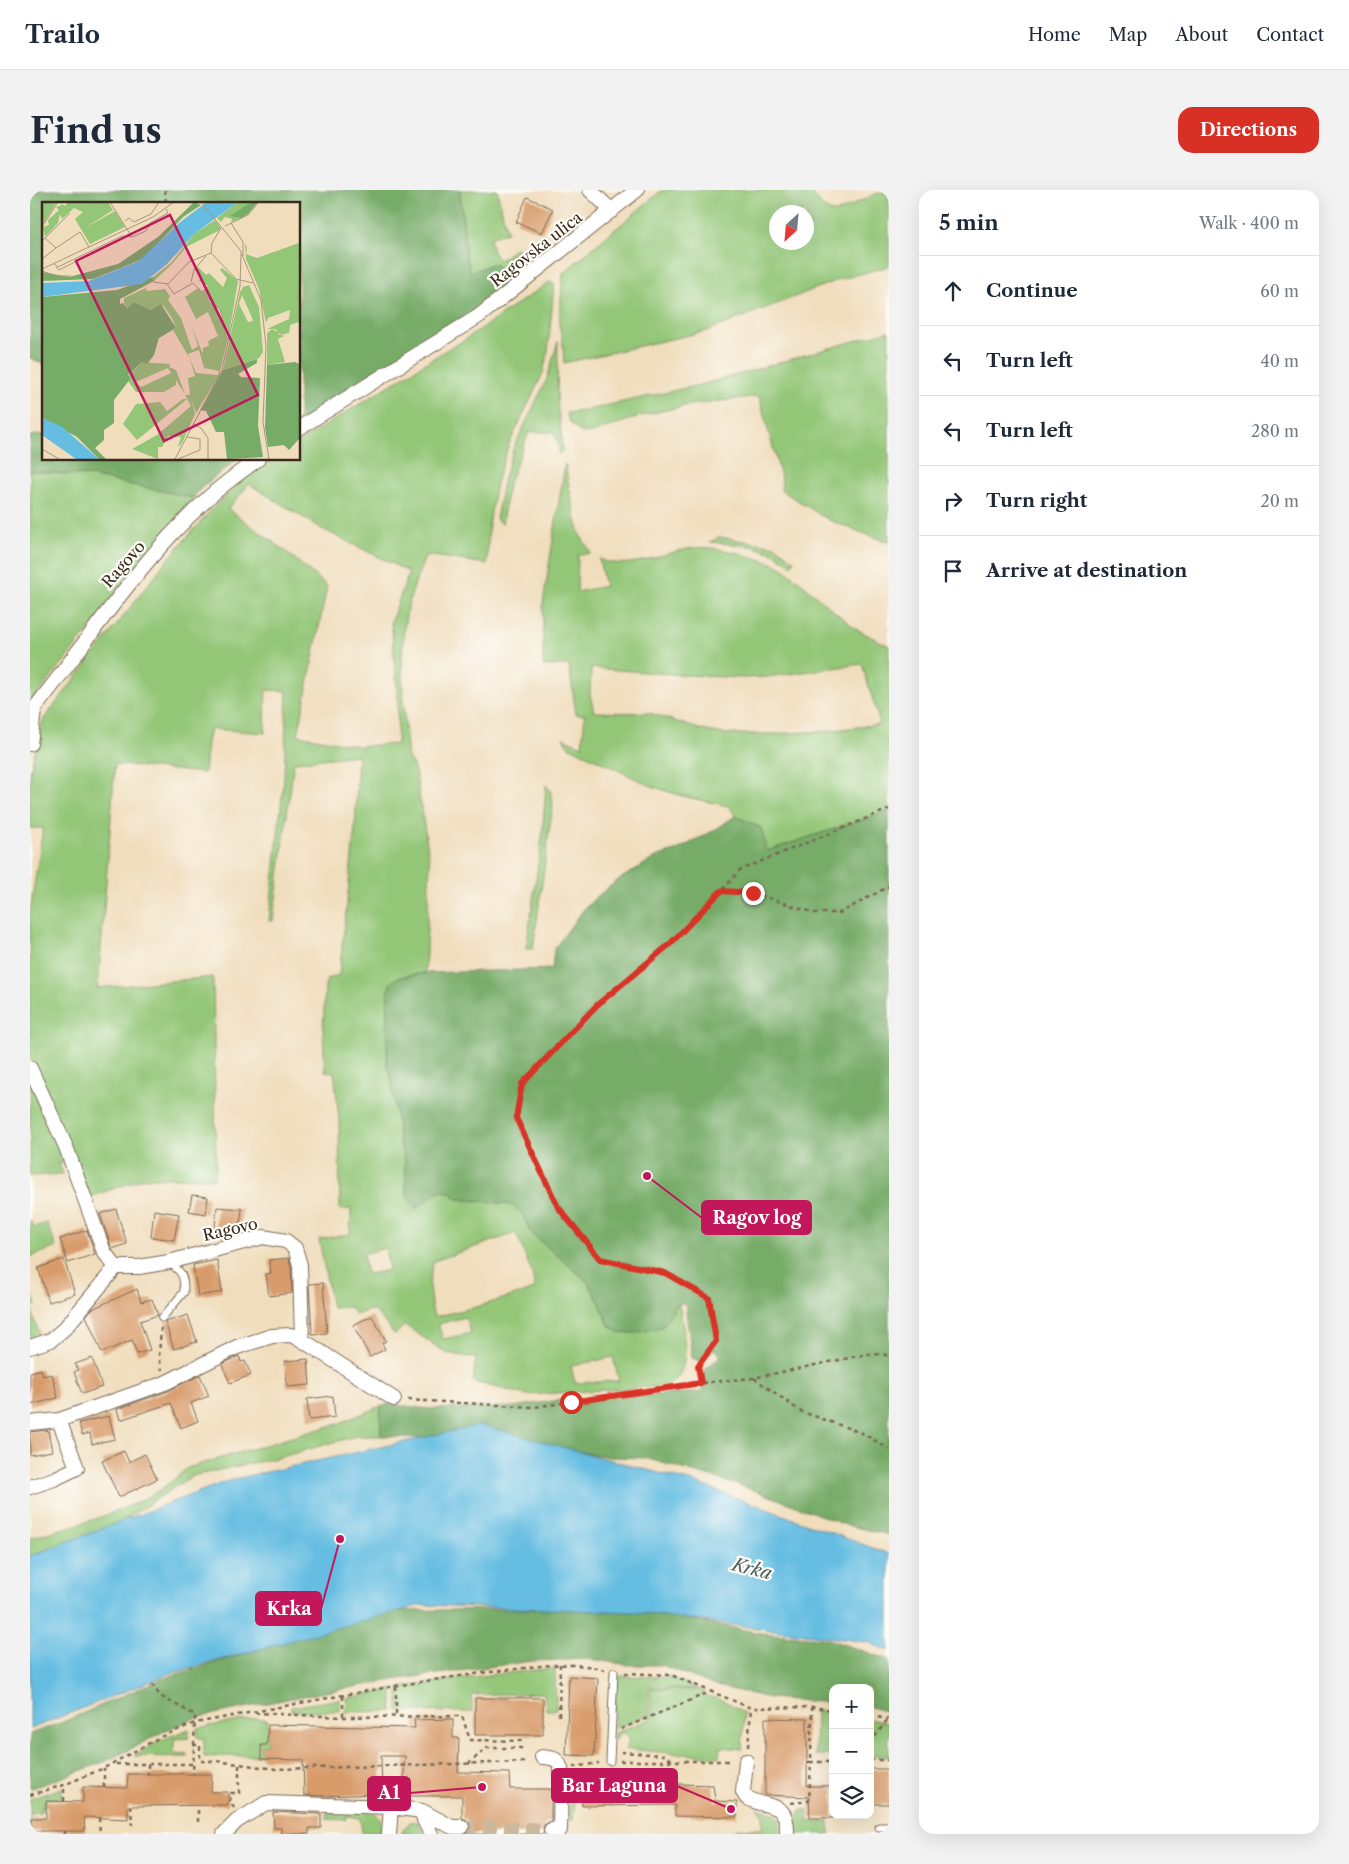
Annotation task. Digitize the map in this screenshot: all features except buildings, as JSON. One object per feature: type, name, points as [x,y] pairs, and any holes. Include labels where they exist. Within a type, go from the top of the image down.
[{"type":"street","points":[[590,190],[612,211]]},
{"type":"street","name":"Ragovska ulica","points":[[300,427],[479,316],[637,190]]},
{"type":"street","name":"Ragovo","points":[[30,744],[32,712],[123,591],[204,502],[257,460]]},
{"type":"street","points":[[30,1068],[66,1147],[104,1252],[116,1267],[66,1328],[51,1340],[30,1347]]},
{"type":"street","name":"Ragovo","points":[[116,1267],[139,1268],[169,1262],[263,1237],[286,1241],[295,1248],[300,1265],[302,1340]]},
{"type":"street","points":[[30,1423],[58,1420],[166,1383],[237,1348],[272,1336],[291,1336],[302,1340],[394,1399]]},
{"type":"street","points":[[30,1487],[54,1479],[77,1468],[58,1420]]},
{"type":"street","points":[[542,1757],[553,1758],[559,1762],[562,1770],[560,1830],[551,1830]]},
{"type":"street","points":[[746,1761],[744,1792],[746,1797],[761,1804],[773,1806],[783,1812],[787,1827]]},
{"type":"street","points":[[224,1834],[237,1821],[266,1803],[391,1807],[422,1811],[452,1826],[462,1828]]},
{"type":"street","points":[[389,1834],[391,1807]]},
{"type":"street","points":[[422,1811],[431,1834]]},
{"type":"lane","points":[[162,1318],[184,1292],[184,1278],[169,1262]]},
{"type":"lane","points":[[610,1761],[614,1672]]},
{"type":"lane","points":[[879,1827],[889,1827]]},
{"type":"path","points":[[701,1383],[698,1366],[716,1341],[709,1298],[665,1273],[600,1259],[558,1207],[516,1118],[522,1084],[597,1005],[670,944],[740,870],[889,809]]},
{"type":"path","points":[[721,891],[753,893],[815,913],[840,913],[889,886]]},
{"type":"path","points":[[162,1318],[159,1356],[166,1383]]},
{"type":"path","points":[[394,1399],[534,1407],[701,1383],[753,1378],[868,1354],[889,1355]]},
{"type":"path","points":[[753,1378],[800,1411],[862,1433],[889,1449]]},
{"type":"path","points":[[559,1716],[560,1664]]},
{"type":"path","points":[[30,1795],[64,1785],[114,1764],[160,1737],[194,1723],[440,1678],[560,1664],[589,1665],[614,1672],[671,1675],[751,1708],[812,1707],[829,1709]]},
{"type":"path","points":[[152,1684],[160,1696],[195,1716],[193,1774]]},
{"type":"path","points":[[396,1686],[396,1716]]},
{"type":"path","points":[[612,1732],[710,1692]]},
{"type":"path","points":[[343,1696],[343,1717]]},
{"type":"path","points":[[787,1827],[790,1803],[809,1801],[812,1707]]},
{"type":"path","points":[[562,1770],[610,1761],[746,1761],[751,1708]]},
{"type":"path","points":[[250,1713],[343,1717],[462,1716],[470,1740],[524,1740]]},
{"type":"path","points":[[874,1717],[888,1719],[874,1738]]},
{"type":"path","points":[[193,1745],[200,1746],[200,1761],[216,1761],[276,1769],[525,1762]]},
{"type":"path","points":[[466,1765],[488,1748],[524,1748]]},
{"type":"path","points":[[611,1752],[665,1755],[674,1762]]},
{"type":"path","points":[[874,1760],[889,1760]]},
{"type":"path","points":[[809,1762],[829,1762]]},
{"type":"path","points":[[114,1764],[192,1764]]},
{"type":"path","points":[[148,1764],[148,1774]]},
{"type":"path","points":[[231,1793],[240,1793],[239,1764]]},
{"type":"path","points":[[104,1768],[104,1787]]},
{"type":"path","points":[[64,1785],[64,1801]]},
{"type":"path","points":[[131,1806],[132,1825]]},
{"type":"path","points":[[198,1806],[198,1822]]},
{"type":"path","points":[[99,1818],[100,1834]]},
{"type":"path","points":[[100,1826],[106,1826]]},
{"type":"green space","points":[[30,190],[460,190],[466,257],[471,272],[495,263],[510,291],[300,423],[300,202],[42,202],[42,363],[30,358]]},
{"type":"green space","points":[[460,190],[497,190],[507,232],[490,238],[493,252],[499,260],[517,248],[532,257],[546,249],[582,220],[594,219],[510,291],[495,263],[471,272],[466,257]]},
{"type":"green space","points":[[662,190],[810,190],[825,208],[833,212],[838,212],[875,194],[889,192],[889,266],[835,281],[707,331],[564,363],[562,335],[559,326],[563,273]]},
{"type":"green space","points":[[551,281],[554,284],[548,351],[543,373],[509,444],[496,483],[489,523],[487,564],[426,555],[414,585],[406,616],[402,669],[408,758],[416,775],[430,863],[425,973],[406,975],[397,979],[390,987],[388,994],[387,1065],[391,1077],[400,1144],[405,1162],[406,1194],[415,1209],[439,1191],[450,1192],[458,1199],[509,1204],[518,1209],[523,1215],[530,1232],[588,1282],[609,1325],[670,1314],[679,1303],[684,1336],[684,1361],[680,1374],[667,1386],[527,1395],[473,1382],[476,1358],[446,1353],[405,1325],[395,1335],[375,1311],[369,1310],[355,1315],[350,1307],[332,1308],[319,1239],[350,1234],[351,1209],[340,1210],[339,1119],[334,1072],[325,1071],[323,1033],[325,986],[327,979],[339,975],[355,829],[358,755],[294,762],[273,921],[269,921],[284,777],[287,691],[266,690],[265,733],[210,729],[204,773],[115,764],[98,988],[213,977],[216,1168],[214,1178],[144,1178],[90,1197],[30,1058],[30,912],[43,828],[30,828],[30,773],[43,720],[167,560],[211,510],[249,474],[271,460],[300,460],[300,441],[463,341]],"holes":[[[249,484],[322,529],[409,572],[391,622],[398,698],[397,744],[359,746],[298,735],[327,586],[284,550],[228,509]],[[516,1233],[532,1273],[535,1289],[480,1306],[434,1317],[429,1289],[434,1261]],[[385,1248],[389,1270],[367,1274],[363,1254]],[[465,1317],[471,1333],[443,1339],[438,1324]],[[613,1357],[619,1381],[575,1383],[571,1366]]]},
{"type":"green space","points":[[889,331],[889,543],[829,520],[781,490],[782,481],[759,396],[689,405],[640,416],[592,433],[580,432],[570,423],[566,413],[708,383]]},
{"type":"green space","points":[[558,341],[557,401],[563,450],[559,454],[559,447],[554,432],[529,432],[508,485],[502,524],[496,519],[504,478],[514,447],[547,379]]},
{"type":"green space","points":[[42,434],[42,460],[237,460],[201,488],[193,498],[92,476],[30,471],[30,436]]},
{"type":"green space","points":[[565,464],[580,535],[591,553],[578,555],[577,592],[605,586],[599,559],[613,563],[626,563],[697,548],[711,548],[738,553],[770,562],[784,569],[855,628],[889,646],[889,811],[767,851],[761,828],[735,816],[728,806],[682,796],[651,786],[568,746],[563,738],[582,746],[585,715],[576,714],[569,665],[543,666],[543,603]],"holes":[[[862,664],[880,724],[826,731],[724,734],[702,730],[650,713],[594,712],[590,694],[591,668],[744,678],[767,677]]]},
{"type":"green space","points":[[30,471],[92,476],[193,498],[30,704]]},
{"type":"green space","points":[[719,537],[776,546],[794,561],[791,565],[774,553],[749,546],[710,542]]},
{"type":"green space","points":[[546,785],[550,790],[553,804],[533,949],[526,949],[542,837]]},
{"type":"green space","points":[[889,811],[889,1535],[846,1525],[746,1487],[645,1458],[610,1457],[531,1443],[381,1436],[381,1406],[390,1404],[429,1409],[513,1407],[560,1400],[702,1392],[702,1372],[721,1356],[715,1349],[699,1361],[692,1358],[685,1303],[678,1303],[662,1327],[637,1333],[620,1333],[609,1325],[588,1282],[530,1232],[523,1215],[518,1209],[509,1204],[458,1199],[450,1192],[439,1191],[415,1209],[406,1194],[405,1162],[400,1144],[391,1077],[387,1065],[388,994],[390,984],[396,978],[425,973],[552,969],[554,949],[583,910],[595,898],[618,880],[656,857],[677,850],[713,831],[735,816],[761,828],[767,851]]},
{"type":"green space","points":[[30,1079],[66,1161],[59,1164],[63,1174],[30,1176]]},
{"type":"green space","points":[[30,1220],[34,1227],[47,1223],[56,1247],[30,1257]]},
{"type":"green space","points":[[30,1288],[36,1305],[31,1308],[41,1339],[30,1343]]},
{"type":"green space","points":[[381,1406],[381,1436],[356,1436],[281,1457],[192,1476],[110,1529],[30,1559],[30,1538],[93,1520],[134,1504],[171,1482],[187,1468],[340,1423]]},
{"type":"green space","points":[[499,1609],[623,1610],[660,1614],[761,1633],[828,1639],[889,1660],[889,1712],[874,1708],[874,1684],[829,1684],[829,1703],[769,1698],[717,1686],[661,1665],[629,1665],[590,1659],[532,1661],[393,1680],[195,1718],[166,1730],[104,1762],[30,1789],[30,1734],[63,1722],[161,1679],[388,1611]]},
{"type":"green space","points":[[555,1668],[556,1710],[546,1710],[544,1693],[472,1695],[472,1712],[398,1711],[399,1688],[462,1678]]},
{"type":"green space","points":[[616,1676],[671,1677],[699,1689],[649,1688],[648,1715],[614,1729]]},
{"type":"green space","points":[[394,1689],[392,1711],[346,1712],[347,1698]]},
{"type":"green space","points":[[651,1689],[704,1690],[704,1696],[720,1699],[744,1713],[742,1749],[720,1747],[719,1757],[625,1749],[628,1742],[627,1736],[623,1733],[619,1734],[614,1741],[614,1733],[650,1719]]},
{"type":"green space","points":[[340,1699],[340,1711],[291,1711],[291,1707]]},
{"type":"green space","points":[[816,1710],[829,1712],[829,1755],[815,1755]]},
{"type":"green space","points":[[256,1718],[268,1720],[267,1745],[261,1745],[261,1755],[204,1757],[204,1739],[197,1737],[197,1728]]},
{"type":"green space","points":[[874,1720],[889,1723],[889,1756],[874,1756]]},
{"type":"green space","points":[[189,1729],[189,1738],[174,1739],[174,1753],[187,1754],[187,1757],[134,1756],[161,1740]]},
{"type":"green space","points":[[62,1788],[62,1798],[45,1799],[45,1807],[41,1808],[41,1813],[30,1814],[30,1799]]},
{"type":"green space","points":[[565,1788],[575,1788],[573,1820],[563,1820]]},
{"type":"green space","points":[[757,1808],[776,1814],[780,1821],[780,1834],[736,1834],[736,1828],[762,1829],[763,1815]]},
{"type":"green space","points":[[370,1809],[380,1819],[381,1834],[377,1834],[377,1832],[362,1833],[360,1818],[348,1816],[345,1820],[326,1819],[327,1812]]},
{"type":"green space","points":[[807,1809],[808,1821],[829,1822],[830,1834],[795,1834],[796,1820],[800,1811]]},
{"type":"green space","points":[[410,1822],[418,1822],[424,1834],[402,1834]]},
{"type":"water","points":[[481,1425],[696,1483],[889,1554],[889,1651],[867,1642],[633,1612],[421,1605],[169,1674],[30,1729],[30,1556],[230,1480]]},
{"type":"tunnel","points":[[462,1827],[551,1830]]},
{"type":"place","name":"Ragov log","points":[[647,1176]]},
{"type":"place","name":"Krka","points":[[340,1539]]},
{"type":"place","name":"A1","points":[[482,1787]]},
{"type":"place","name":"Bar Laguna","points":[[731,1809]]},
{"type":"route","points":[[571,1402],[701,1383],[698,1366],[716,1341],[714,1327],[709,1298],[665,1273],[600,1259],[558,1207],[516,1118],[522,1084],[597,1005],[670,944],[721,891],[753,893]]}]
